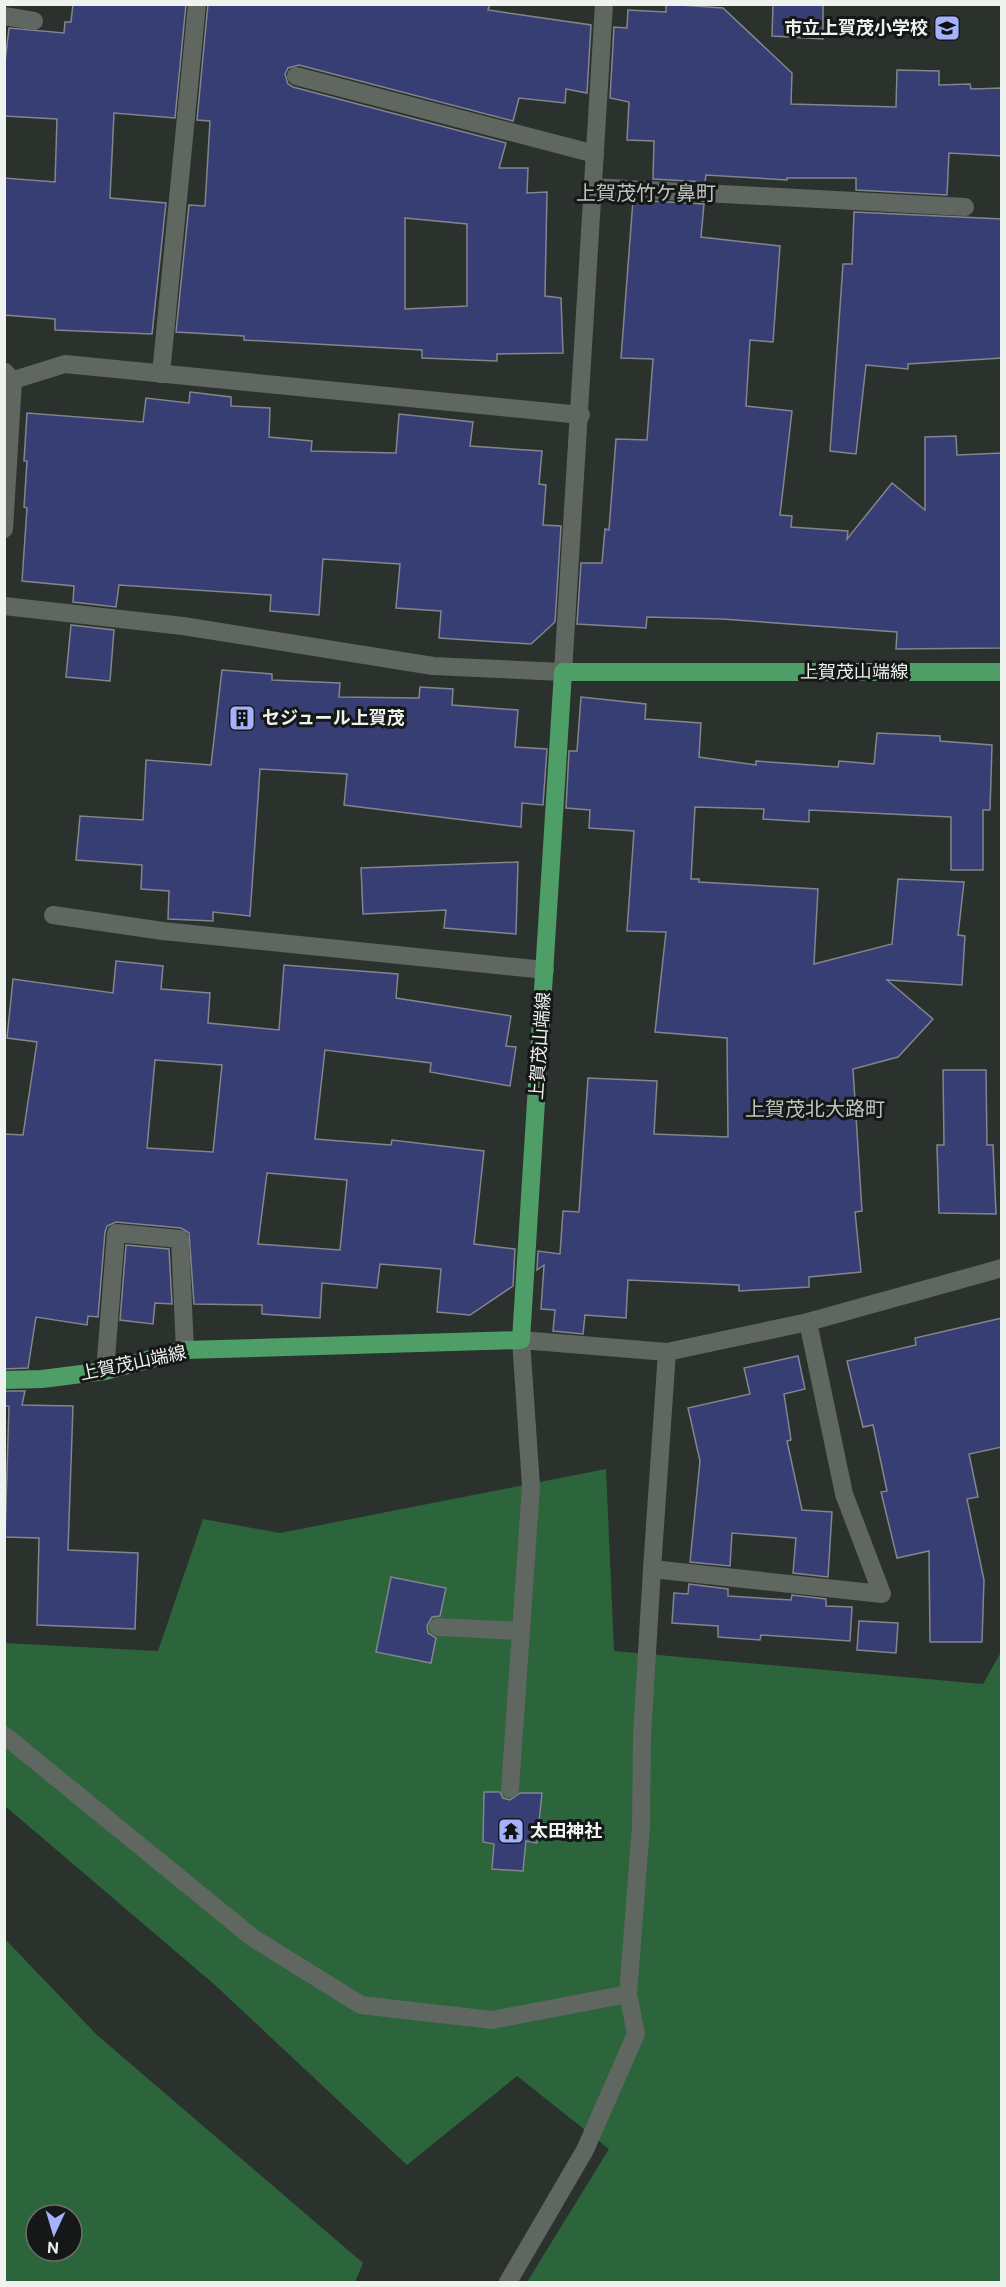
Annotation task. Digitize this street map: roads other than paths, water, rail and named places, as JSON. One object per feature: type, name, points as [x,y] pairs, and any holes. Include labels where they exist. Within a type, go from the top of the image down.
[{"type":"main road","name":"上賀茂山端線","points":[[4,1380],[42,1379],[105,1371],[185,1350],[521,1340],[563,672],[1002,672]]},
{"type":"street","points":[[161,374],[197,4]]},
{"type":"street","points":[[4,606],[183,626],[433,666],[563,672],[581,415],[604,4]]},
{"type":"street","points":[[4,16],[34,21]]},
{"type":"street","points":[[296,76],[595,154]]},
{"type":"street","points":[[593,186],[965,207]]},
{"type":"street","points":[[4,529],[7,378],[65,364],[581,415]]},
{"type":"street","points":[[53,915],[163,931],[544,970]]},
{"type":"street","points":[[105,1371],[116,1233],[180,1239],[185,1350]]},
{"type":"street","points":[[510,1789],[531,1486],[521,1340],[668,1352],[808,1322],[1002,1268]]},
{"type":"street","points":[[652,1569],[882,1594],[844,1494],[808,1322]]},
{"type":"street","points":[[508,2283],[585,2150],[636,2034],[628,1994],[641,1826],[642,1736],[668,1352]]},
{"type":"street","points":[[438,1627],[521,1631]]},
{"type":"street","points":[[4,1735],[253,1938],[361,2005],[492,2020],[628,1994]]},
{"type":"place","name":"市立上賀茂小学校","points":[[947,28]]},
{"type":"place","name":"セジュール上賀茂","points":[[242,718]]},
{"type":"place","name":"太田神社","points":[[511,1831]]},
{"type":"district","name":"上賀茂竹ケ鼻町","points":[[646,193]]},
{"type":"district","name":"上賀茂北大路町","points":[[815,1109]]}]
